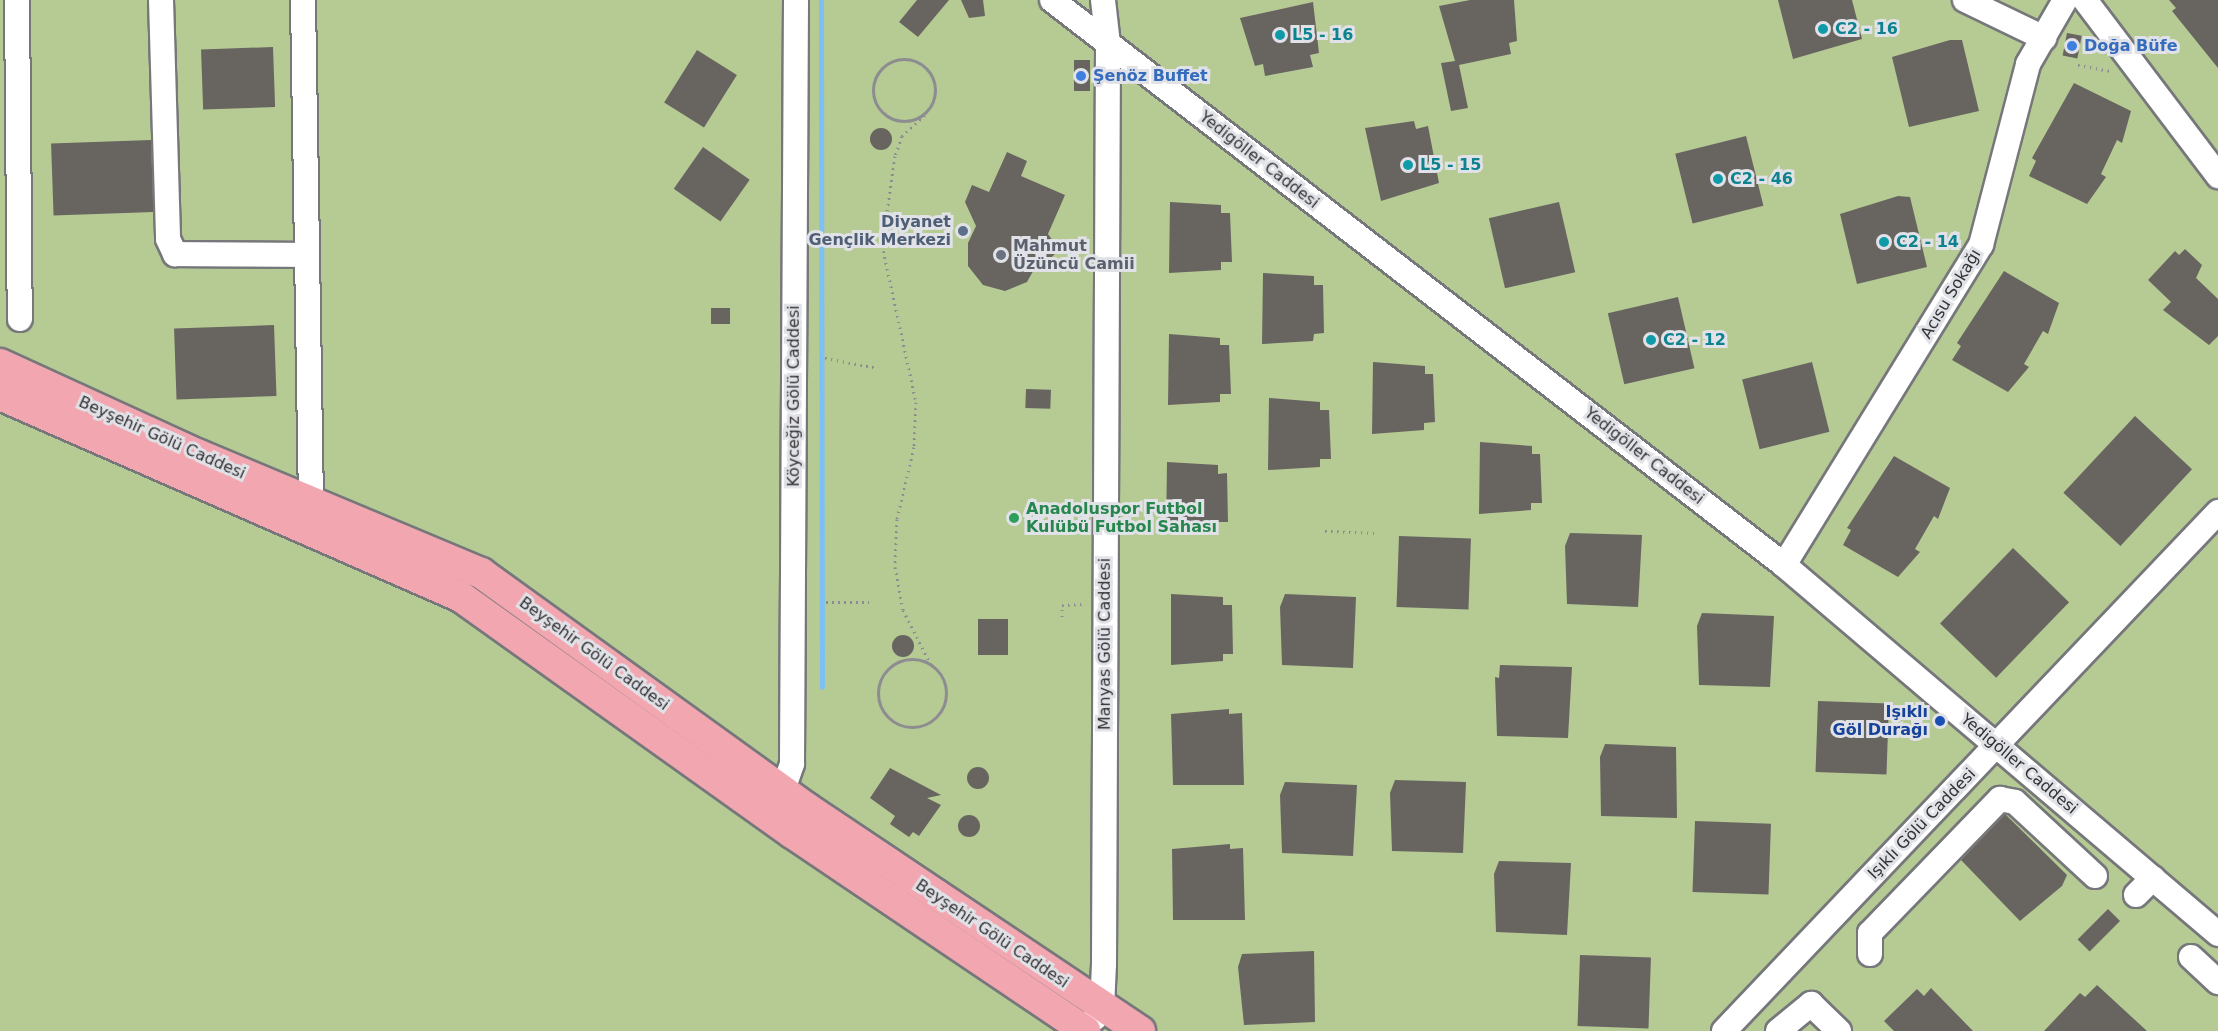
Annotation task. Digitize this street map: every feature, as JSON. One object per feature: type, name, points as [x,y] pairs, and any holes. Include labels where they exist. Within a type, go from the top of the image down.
[{"type":"main road","name":"Beyşehir Gölü Caddesi","points":[[0,364],[481,573],[765,789],[807,808],[1092,1023],[1140,1031]]},
{"type":"main road","points":[[0,395],[461,597],[765,789],[792,832],[1092,1023]]},
{"type":"main road","points":[[792,832],[807,808]]},
{"type":"street","points":[[17,0],[20,319]]},
{"type":"street","points":[[161,0],[168,239],[175,254],[307,255]]},
{"type":"street","points":[[303,0],[311,501]]},
{"type":"street","name":"Köyceğiz Gölü Caddesi","points":[[765,789],[792,764],[796,0]]},
{"type":"street","name":"Yedigöller Caddesi","points":[[1052,0],[1784,565],[1996,745],[2144,887],[2218,934]]},
{"type":"street","name":"Manyas Gölü Caddesi","points":[[1092,1023],[1108,44],[1103,0]]},
{"type":"street","points":[[1965,0],[2044,38]]},
{"type":"street","name":"Acısu Sokağı","points":[[1784,565],[1981,245],[2028,64],[2065,0]]},
{"type":"street","points":[[2085,0],[2218,176]]},
{"type":"street","name":"Işıklı Gölü Caddesi","points":[[1724,1031],[2218,512]]},
{"type":"street","points":[[1870,954],[1870,933],[1993,804],[2008,798],[2095,876]]},
{"type":"street","points":[[1878,869],[1906,896]]},
{"type":"street","points":[[2191,957],[2218,982]]},
{"type":"street","points":[[1778,1031],[1811,1004],[1839,1031]]},
{"type":"path","points":[[925,115],[897,122],[879,110],[872,90],[888,63],[908,59],[931,73],[936,91],[925,115],[902,136],[895,156],[882,236],[889,292],[911,359],[916,402],[914,447],[899,503],[895,567],[903,610],[931,666],[945,684],[943,707],[928,723],[895,722],[878,696],[883,675],[910,659],[931,666]]},
{"type":"path","points":[[2078,65],[2120,74]]},
{"type":"path","points":[[825,358],[878,368]]},
{"type":"path","points":[[1325,531],[1374,533]]},
{"type":"path","points":[[826,602],[869,602]]},
{"type":"path","points":[[1062,619],[1062,607],[1089,604]]},
{"type":"green space","points":[[0,0],[2218,0],[2218,1031],[0,1031]]},
{"type":"building","points":[[917,0],[949,0],[918,37],[899,22]]},
{"type":"building","points":[[961,0],[983,0],[985,16],[969,18]]},
{"type":"building","points":[[1470,0],[1514,0],[1517,41],[1509,43],[1511,54],[1459,65],[1468,108],[1451,111],[1441,63],[1455,61],[1439,6]]},
{"type":"building","name":"C2 - 16","points":[[1778,0],[1852,0],[1862,39],[1793,59]]},
{"type":"building","points":[[2169,0],[2218,0],[2218,68],[2172,11],[2176,8]]},
{"type":"building","name":"L5 - 16","points":[[1313,2],[1319,53],[1310,55],[1313,67],[1265,76],[1263,64],[1255,66],[1240,18]]},
{"type":"building","points":[[2067,33],[2082,36],[2077,58],[2063,56]]},
{"type":"building","points":[[1950,40],[1962,40],[1979,111],[1909,127],[1892,57]]},
{"type":"building","points":[[273,47],[275,107],[203,109],[201,50]]},
{"type":"building","points":[[697,50],[737,75],[704,127],[664,103]]},
{"type":"building","points":[[1074,60],[1090,60],[1090,91],[1074,91]]},
{"type":"building","points":[[2074,83],[2131,111],[2122,143],[2117,140],[2101,174],[2106,177],[2087,204],[2029,176],[2036,161],[2032,158]]},
{"type":"building","name":"L5 - 15","points":[[1414,121],[1416,129],[1428,126],[1439,183],[1381,201],[1365,128]]},
{"type":"building","points":[[881,128],[889,131],[892,139],[889,147],[881,150],[873,147],[870,139],[873,131]]},
{"type":"building","name":"C2 - 46","points":[[1746,136],[1763,206],[1693,224],[1675,154]]},
{"type":"building","points":[[151,140],[154,212],[54,215],[51,143]]},
{"type":"building","points":[[703,147],[750,180],[720,221],[674,189]]},
{"type":"building","points":[[1007,152],[1027,161],[1021,176],[1065,195],[1048,234],[1059,249],[1052,257],[1041,257],[1027,282],[1005,291],[983,285],[968,266],[968,243],[976,226],[965,202],[972,185],[989,192]]},
{"type":"building","name":"C2 - 14","points":[[1898,196],[1910,197],[1927,267],[1857,284],[1840,214]]},
{"type":"building","points":[[1170,202],[1221,205],[1221,213],[1230,213],[1232,262],[1221,262],[1221,270],[1169,273]]},
{"type":"building","points":[[1559,202],[1575,272],[1505,288],[1489,218]]},
{"type":"building","points":[[2185,249],[2202,265],[2196,278],[2218,299],[2218,336],[2209,345],[2163,310],[2171,302],[2148,280],[2175,251],[2179,255]]},
{"type":"building","points":[[2004,271],[2059,303],[2048,334],[2043,331],[2024,364],[2029,367],[2008,392],[1952,360],[1961,346],[1957,343]]},
{"type":"building","points":[[1263,273],[1314,276],[1314,285],[1323,285],[1324,333],[1314,334],[1313,341],[1262,344]]},
{"type":"building","name":"C2 - 12","points":[[1678,297],[1694,368],[1624,384],[1608,313]]},
{"type":"building","points":[[711,308],[730,308],[730,324],[711,324]]},
{"type":"building","points":[[274,325],[276,396],[177,399],[174,328]]},
{"type":"building","points":[[1169,334],[1220,338],[1220,345],[1229,345],[1231,394],[1220,394],[1220,402],[1168,405]]},
{"type":"building","points":[[1373,362],[1425,366],[1425,374],[1433,374],[1435,422],[1424,423],[1424,430],[1372,434]]},
{"type":"building","points":[[1812,362],[1829,432],[1760,449],[1742,379]]},
{"type":"building","points":[[1026,389],[1051,390],[1050,409],[1025,408]]},
{"type":"building","points":[[1269,398],[1320,402],[1320,410],[1329,410],[1331,459],[1320,459],[1320,467],[1268,470]]},
{"type":"building","points":[[2135,416],[2192,469],[2120,546],[2063,493]]},
{"type":"building","points":[[1480,442],[1532,446],[1532,454],[1540,454],[1542,503],[1531,503],[1531,510],[1479,514]]},
{"type":"building","points":[[1894,456],[1950,488],[1938,519],[1934,516],[1915,549],[1920,552],[1898,577],[1843,545],[1851,530],[1847,528]]},
{"type":"building","points":[[1167,462],[1218,465],[1218,474],[1227,473],[1228,522],[1218,522],[1217,530],[1166,533]]},
{"type":"building","points":[[1570,533],[1642,535],[1638,607],[1567,604],[1565,546]]},
{"type":"building","points":[[1399,536],[1471,539],[1468,609],[1397,607]]},
{"type":"building","points":[[2013,548],[2069,602],[1996,678],[1940,624]]},
{"type":"building","points":[[1171,594],[1223,597],[1223,605],[1232,605],[1233,654],[1223,654],[1223,661],[1171,665]]},
{"type":"building","points":[[1285,594],[1356,597],[1353,668],[1282,665],[1280,607]]},
{"type":"building","points":[[1702,613],[1774,616],[1770,687],[1699,685],[1697,626]]},
{"type":"building","points":[[978,619],[1008,619],[1008,655],[978,655]]},
{"type":"building","points":[[903,635],[911,638],[914,646],[911,654],[903,657],[895,654],[892,646],[895,638]]},
{"type":"building","points":[[1500,665],[1572,667],[1568,738],[1497,736],[1495,677],[1499,678]]},
{"type":"building","points":[[1818,701],[1889,703],[1886,774],[1816,772]]},
{"type":"building","points":[[1229,709],[1229,714],[1242,713],[1244,785],[1173,785],[1171,714]]},
{"type":"building","points":[[1605,744],[1676,747],[1677,818],[1601,816],[1600,757]]},
{"type":"building","points":[[978,767],[986,770],[989,778],[986,786],[978,789],[970,786],[967,778],[970,770]]},
{"type":"building","points":[[890,768],[941,795],[927,798],[941,805],[919,836],[913,832],[909,837],[890,824],[895,816],[870,798]]},
{"type":"building","points":[[1395,780],[1466,782],[1463,853],[1392,851],[1390,793]]},
{"type":"building","points":[[1285,782],[1357,785],[1353,856],[1282,853],[1280,795]]},
{"type":"building","points":[[2005,814],[2067,875],[2062,886],[2020,921],[1961,860]]},
{"type":"building","points":[[969,815],[977,818],[980,826],[977,834],[969,837],[961,834],[958,826],[961,818]]},
{"type":"building","points":[[1695,821],[1771,824],[1768,895],[1693,892]]},
{"type":"building","points":[[1230,844],[1230,849],[1243,848],[1245,920],[1173,920],[1172,849]]},
{"type":"building","points":[[1499,861],[1571,863],[1567,935],[1496,932],[1494,874]]},
{"type":"building","points":[[2108,909],[2120,921],[2090,951],[2078,939]]},
{"type":"building","points":[[1314,951],[1315,1022],[1244,1025],[1238,967],[1242,954]]},
{"type":"building","points":[[1580,955],[1651,957],[1648,1028],[1578,1026]]},
{"type":"building","points":[[2097,985],[2147,1031],[2044,1031],[2080,993],[2085,997]]},
{"type":"building","points":[[1931,988],[1973,1031],[1894,1031],[1884,1021],[1917,989],[1924,996]]},
{"type":"waterway","points":[[821,0],[822,687]]},
{"type":"place","name":"C2 - 16","points":[[1823,29]]},
{"type":"place","name":"L5 - 16","points":[[1280,35]]},
{"type":"place","name":"Doğa Büfe","points":[[2072,46]]},
{"type":"place","name":"Şenöz Buffet","points":[[1081,76]]},
{"type":"place","name":"L5 - 15","points":[[1408,165]]},
{"type":"place","name":"C2 - 46","points":[[1718,179]]},
{"type":"place","name":"Diyanet Gençlik Merkezi","points":[[963,231]]},
{"type":"place","name":"C2 - 14","points":[[1884,242]]},
{"type":"place","name":"Mahmut Üzüncü Camii","points":[[1001,255]]},
{"type":"place","name":"C2 - 12","points":[[1651,340]]},
{"type":"place","name":"Anadoluspor Futbol Kulübü Futbol Sahası","points":[[1014,518]]},
{"type":"place","name":"Işıklı Göl Durağı","points":[[1940,721]]}]
